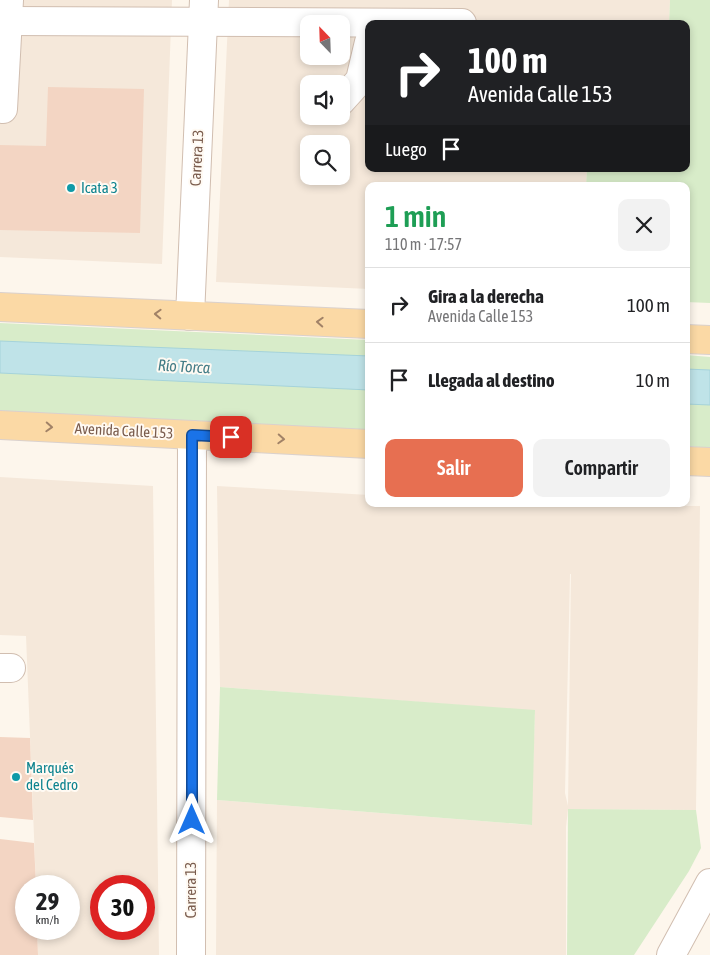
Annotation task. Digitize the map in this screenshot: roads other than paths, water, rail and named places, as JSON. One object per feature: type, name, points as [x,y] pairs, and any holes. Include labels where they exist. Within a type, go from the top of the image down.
[{"type":"main road","points":[[0,307],[365,324]]},
{"type":"main road","points":[[690,339],[710,340]]},
{"type":"main road","name":"Avenida Calle 153","points":[[0,425],[365,444]]},
{"type":"main road","points":[[690,461],[710,462]]},
{"type":"street","points":[[3,109],[8,10],[204,10],[365,21]]},
{"type":"street","name":"Carrera 13","points":[[190,316],[204,10]]},
{"type":"street","points":[[350,91],[360,80],[365,58]]},
{"type":"street","name":"Carrera 13","points":[[191,955],[192,435]]},
{"type":"street","points":[[670,955],[710,883]]},
{"type":"water","name":"Río Torca","points":[[0,341],[365,356],[365,390],[0,373]]},
{"type":"water","points":[[690,369],[710,370],[710,405],[690,404]]},
{"type":"place","name":"Icata 3","points":[[71,188]]},
{"type":"place","name":"Marqués del Cedro","points":[[16,777]]}]
